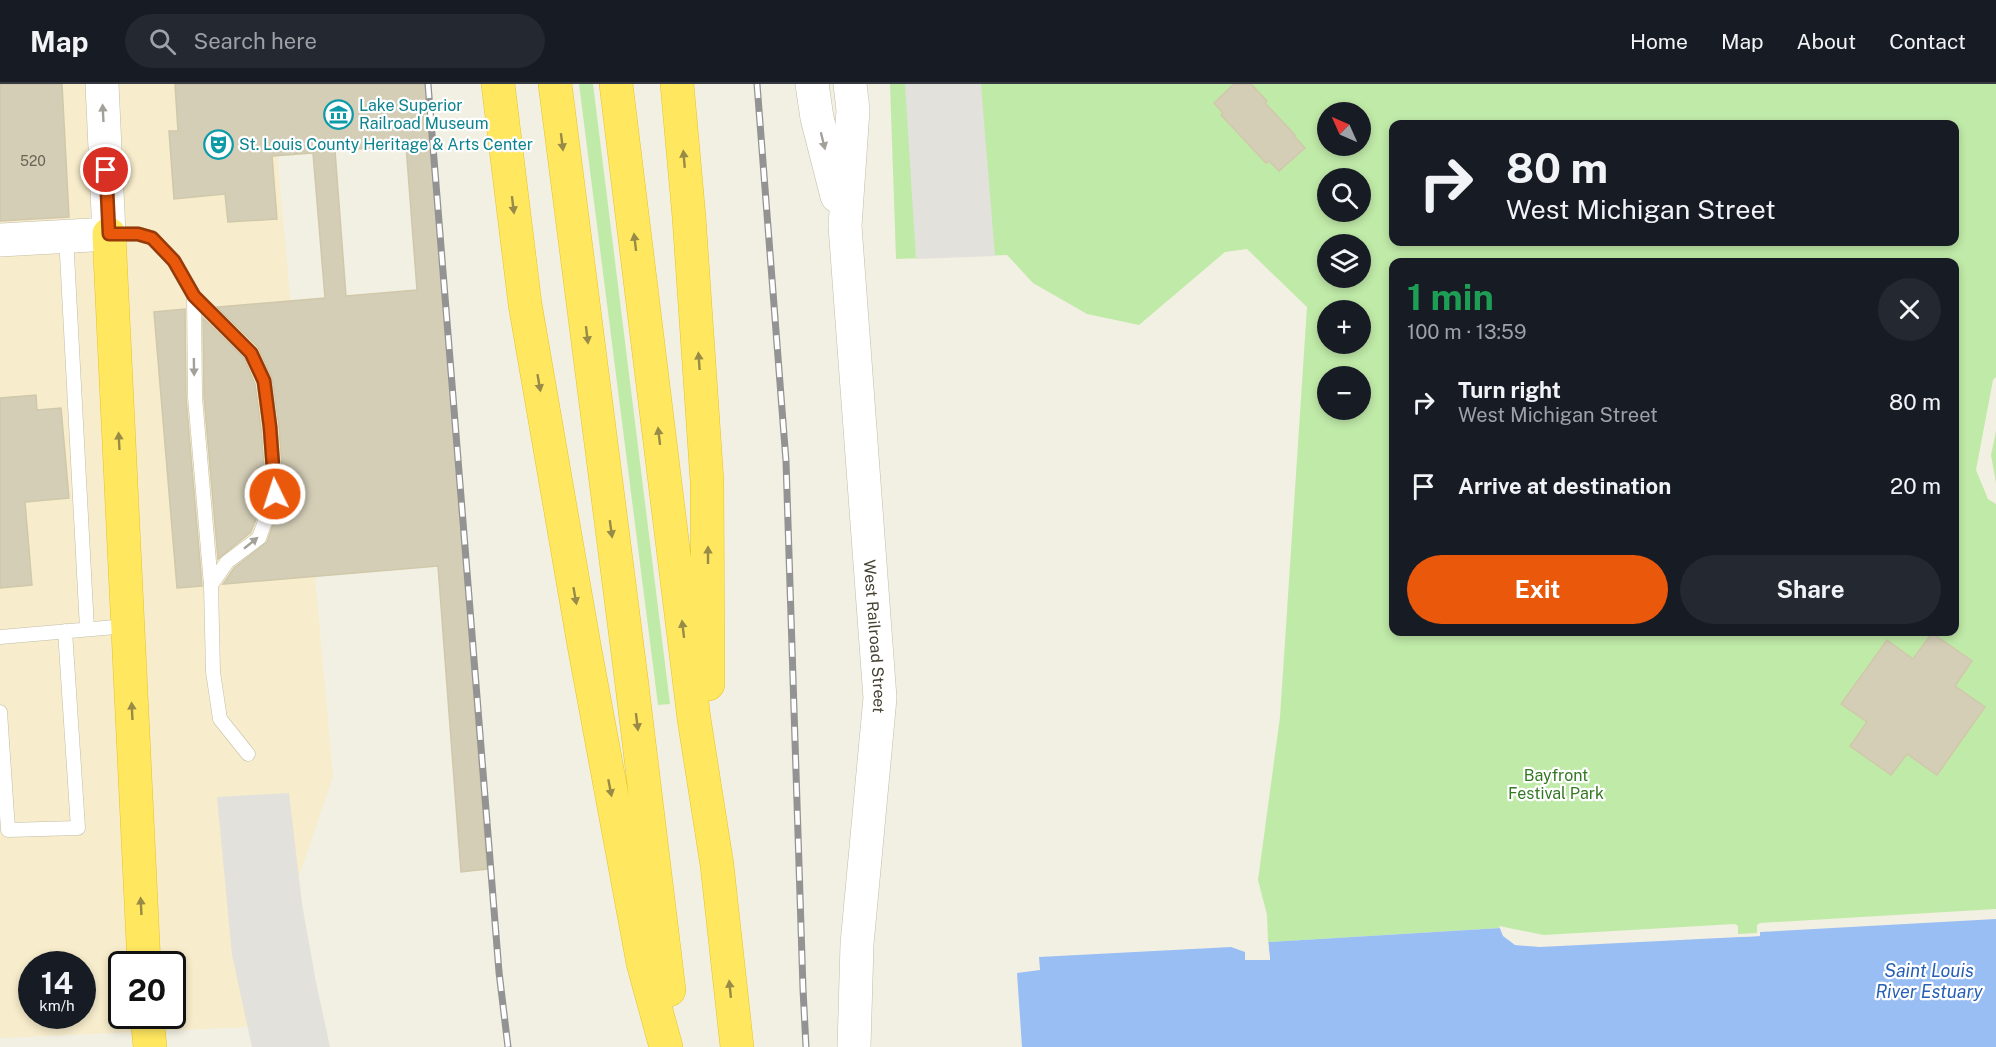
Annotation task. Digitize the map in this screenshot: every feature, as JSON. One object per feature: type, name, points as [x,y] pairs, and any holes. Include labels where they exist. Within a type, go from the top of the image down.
[{"type":"highway","points":[[498,84],[525,304],[582,634],[643,963],[666,1047]]},
{"type":"highway","points":[[555,84],[676,1047]]},
{"type":"highway","points":[[616,84],[694,719],[709,803],[737,1047]]},
{"type":"highway","points":[[677,84],[689,217],[707,481],[709,803]]},
{"type":"highway","points":[[109,234],[143,951]]},
{"type":"highway","points":[[148,1029],[150,1047]]},
{"type":"street","points":[[0,240],[109,234],[102,84]]},
{"type":"street","name":"West Railroad Street","points":[[812,84],[817,118],[845,226]]},
{"type":"street","name":"West Railroad Street","points":[[850,84],[853,110],[845,226],[880,698],[857,944],[854,1047]]},
{"type":"lane","points":[[109,234],[138,234],[152,238],[174,261],[194,296],[251,353],[264,381],[275,494],[259,538],[227,562],[211,585]]},
{"type":"lane","points":[[66,236],[87,629]]},
{"type":"lane","points":[[194,296],[195,397],[211,585],[213,672],[220,719],[248,754]]},
{"type":"lane","points":[[0,637],[127,626]]},
{"type":"lane","points":[[0,712],[8,830],[78,828],[65,631]]},
{"type":"shaded area","points":[[0,84],[271,84],[333,777],[247,1027],[0,1038]]},
{"type":"shaded area","points":[[905,84],[981,84],[995,256],[916,259]]},
{"type":"shaded area","points":[[289,793],[302,904],[330,1047],[252,1047],[232,955],[217,797]]},
{"type":"green space","points":[[579,84],[593,84],[670,704],[658,705]]},
{"type":"green space","name":"Bayfront Festival Park","points":[[890,84],[1996,84],[1996,912],[1760,936],[1544,938],[1501,928],[1268,942],[1267,915],[1258,880],[1280,717],[1307,307],[1247,249],[1225,252],[1139,325],[1087,314],[1033,283],[1007,255],[896,259]]},
{"type":"water","name":"Saint Louis River Estuary","points":[[1996,912],[1996,1047],[1022,1047],[1017,973],[1040,970],[1039,957],[1231,947],[1245,952],[1245,960],[1270,959],[1268,942],[1501,928],[1544,938],[1760,936],[1760,926]]},
{"type":"pier","points":[[1996,377],[1996,431],[1991,455],[1996,483],[1996,504],[1988,499],[1976,470],[1993,380]]},
{"type":"pier","points":[[1996,909],[1996,919],[1760,932],[1760,936],[1540,947],[1515,945],[1503,936],[1499,926],[1544,935],[1735,924],[1738,926],[1738,934],[1757,933],[1757,925],[1760,923]]},
{"type":"pier","points":[[1268,939],[1270,960],[1245,960],[1245,949],[1248,951],[1248,957],[1267,957],[1265,942]]},
{"type":"building","points":[[0,84],[62,84],[69,217],[0,221]]},
{"type":"building","points":[[175,84],[425,84],[432,169],[434,169],[487,869],[461,872],[438,566],[223,584],[234,568],[267,542],[284,493],[279,426],[272,378],[258,347],[217,307],[325,298],[313,153],[272,156],[277,219],[228,222],[225,194],[174,199],[169,131],[178,131]],"holes":[[[406,145],[417,290],[346,296],[335,151]]]},
{"type":"building","points":[[1234,84],[1251,84],[1305,148],[1279,171],[1269,161],[1266,163],[1221,115],[1223,113],[1214,103]]},
{"type":"building","points":[[185,309],[186,398],[202,586],[177,588],[154,312]]},
{"type":"building","points":[[203,318],[244,358],[255,384],[266,493],[251,532],[218,559],[204,397]]},
{"type":"building","points":[[36,395],[37,410],[61,408],[69,498],[25,502],[32,585],[0,588],[0,398]]},
{"type":"building","points":[[1930,636],[1936,636],[1972,661],[1955,686],[1985,707],[1937,775],[1907,754],[1891,775],[1850,746],[1867,722],[1841,704],[1887,640],[1913,659]]},
{"type":"railway","points":[[428,84],[499,972],[508,1047]]},
{"type":"railway","points":[[757,84],[786,461],[806,1047]]},
{"type":"place","name":"Lake Superior Railroad Museum","points":[[338,114]]},
{"type":"place","name":"St. Louis County Heritage & Arts Center","points":[[218,144]]},
{"type":"route","points":[[106,170],[109,234],[138,234],[152,238],[174,261],[194,296],[204,308],[251,353],[264,381],[275,494]]}]
